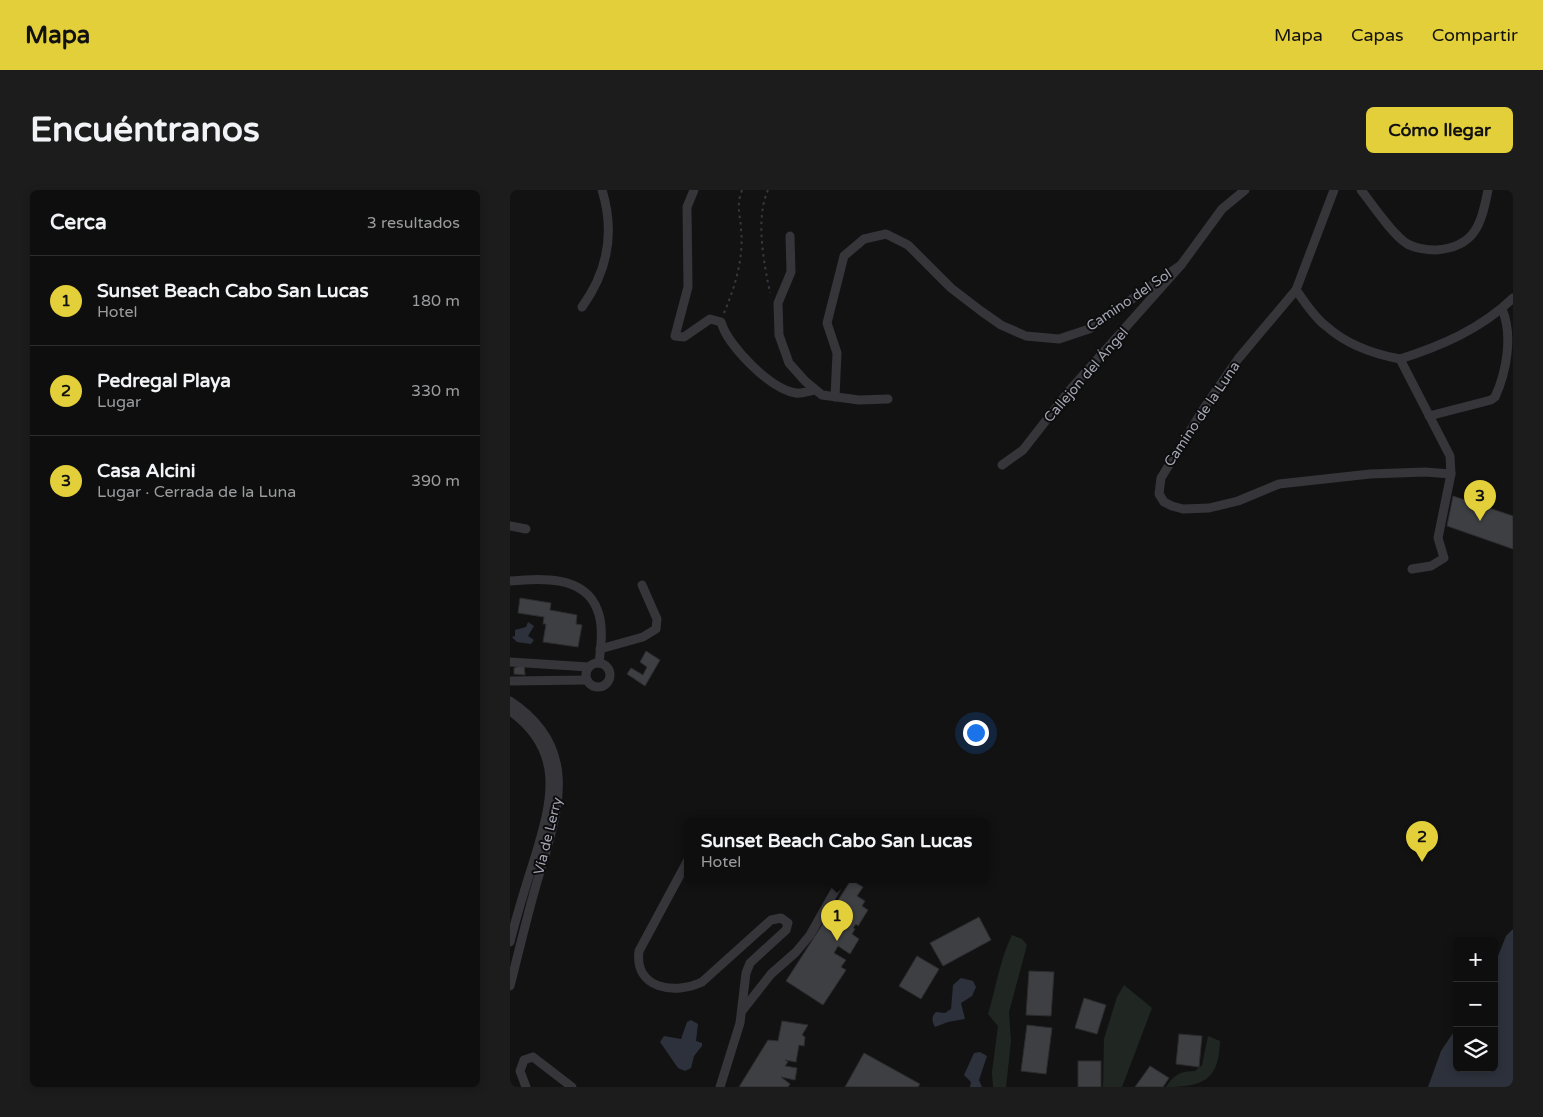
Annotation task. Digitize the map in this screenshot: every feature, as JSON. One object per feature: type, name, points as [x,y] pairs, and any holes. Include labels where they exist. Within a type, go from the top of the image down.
[{"type":"street","points":[[582,307],[591,294],[603,268],[609,248],[609,225],[602,190]]},
{"type":"street","points":[[694,190],[688,207],[688,287],[675,336],[684,337],[710,319],[721,322],[723,331],[752,367],[770,382],[796,394],[815,390]]},
{"type":"street","name":"Callejon del Ángel","points":[[1002,465],[1023,450],[1069,392],[1182,265],[1222,210],[1245,190]]},
{"type":"street","name":"Camino de la Luna","points":[[1334,190],[1296,290],[1238,359],[1171,459],[1158,487],[1164,502],[1183,509],[1209,508],[1238,500],[1279,484],[1370,474],[1425,472],[1451,474]]},
{"type":"street","points":[[1360,190],[1406,244],[1432,250],[1456,247],[1475,232],[1480,223],[1488,190]]},
{"type":"street","name":"Camino del Sol","points":[[834,397],[837,353],[828,323],[844,256],[864,239],[886,234],[908,245],[951,288],[1001,325],[1026,336],[1059,339],[1089,329],[1182,265]]},
{"type":"street","points":[[790,236],[791,272],[778,303],[778,335],[789,363],[822,395],[859,400],[888,400]]},
{"type":"street","points":[[1296,290],[1324,325],[1332,332],[1366,350],[1400,359],[1460,336],[1502,309],[1513,298]]},
{"type":"street","points":[[1429,416],[1492,400],[1495,397],[1505,364],[1510,335],[1508,320],[1502,309]]},
{"type":"street","points":[[1400,359],[1452,460],[1451,474],[1439,529],[1439,544],[1444,558],[1431,566],[1412,568]]},
{"type":"street","points":[[510,526],[526,529]]},
{"type":"street","points":[[510,581],[555,580],[582,591],[597,609],[600,649],[599,663]]},
{"type":"street","points":[[600,649],[643,637],[656,628],[657,619],[642,585]]},
{"type":"street","points":[[510,662],[589,667],[599,663]]},
{"type":"street","points":[[589,667],[586,673],[587,680],[592,686],[599,688],[609,681],[609,670],[599,663]]},
{"type":"street","points":[[510,681],[587,680]]},
{"type":"street","name":"Vía de Lerry","points":[[510,701],[540,728],[553,764],[559,793],[556,817],[510,986]]},
{"type":"street","name":"Vía de Lerry","points":[[510,711],[538,741],[553,764],[547,816],[510,942]]},
{"type":"street","points":[[684,867],[639,951],[639,965],[642,973],[662,987],[675,990],[690,988],[702,982],[771,920],[778,917],[788,923],[786,930],[750,963],[746,973],[742,1011],[720,1087]]},
{"type":"street","points":[[742,1011],[772,974],[796,952],[810,935],[839,883]]},
{"type":"street","points":[[526,1087],[520,1072],[524,1060],[533,1057],[572,1087]]},
{"type":"path","points":[[721,322],[732,295],[741,255],[741,229],[737,207],[742,190]]},
{"type":"path","points":[[768,190],[763,200],[761,217],[770,293]]},
{"type":"shaded area","points":[[528,622],[534,626],[528,636],[534,640],[531,644],[517,642],[512,637],[515,636],[515,630],[526,627]]},
{"type":"shaded area","points":[[1513,929],[1513,1087],[1428,1087],[1441,1051],[1453,1033],[1453,1072],[1498,1072],[1498,956],[1506,936]]},
{"type":"shaded area","points":[[1012,935],[1022,939],[1027,945],[1009,1012],[1011,1041],[1006,1087],[993,1087],[992,1072],[998,1026],[988,1014],[1001,964]]},
{"type":"shaded area","points":[[961,978],[973,981],[976,987],[972,996],[961,1003],[965,1019],[935,1027],[933,1016],[936,1012],[945,1013],[951,1009],[953,985]]},
{"type":"shaded area","points":[[1124,985],[1152,1008],[1122,1087],[1103,1087],[1104,1039],[1117,997]]},
{"type":"shaded area","points":[[691,1020],[698,1024],[696,1041],[702,1043],[702,1046],[694,1056],[691,1068],[685,1071],[678,1068],[660,1042],[664,1036],[681,1039],[687,1022]]},
{"type":"shaded area","points":[[1208,1036],[1220,1041],[1219,1054],[1212,1073],[1199,1083],[1179,1087],[1166,1087],[1178,1074],[1195,1071],[1202,1065]]},
{"type":"shaded area","points":[[980,1052],[987,1056],[979,1080],[982,1087],[970,1087],[971,1082],[964,1075],[974,1053]]},
{"type":"building","points":[[1453,496],[1513,516],[1513,549],[1447,526]]},
{"type":"building","points":[[520,598],[551,603],[550,610],[577,615],[576,624],[582,625],[578,647],[543,642],[546,624],[543,624],[544,617],[518,613]]},
{"type":"building","points":[[646,651],[660,660],[645,686],[627,674],[631,668],[643,675],[647,667],[640,662]]},
{"type":"building","points":[[524,665],[525,675],[514,674],[514,668]]},
{"type":"building","points":[[849,883],[856,883],[863,887],[857,896],[865,901],[862,906],[868,910],[858,926],[856,924],[853,928],[855,929],[852,934],[859,939],[850,954],[838,946],[834,953],[846,960],[841,967],[846,970],[823,1005],[786,981]]},
{"type":"building","points":[[979,917],[991,940],[943,966],[930,943]]},
{"type":"building","points":[[917,956],[939,969],[921,999],[899,986]]},
{"type":"building","points":[[1029,971],[1054,972],[1051,1016],[1026,1015]]},
{"type":"building","points":[[1084,998],[1106,1005],[1097,1034],[1075,1028]]},
{"type":"building","points":[[782,1021],[808,1025],[802,1035],[805,1037],[804,1046],[799,1045],[796,1062],[785,1060],[788,1062],[785,1066],[797,1068],[795,1080],[781,1077],[790,1084],[788,1087],[739,1087],[768,1040],[778,1041]]},
{"type":"building","points":[[1027,1025],[1052,1028],[1046,1074],[1021,1071]]},
{"type":"building","points":[[1179,1034],[1202,1036],[1199,1067],[1176,1064]]},
{"type":"building","points":[[864,1053],[920,1084],[918,1087],[845,1087]]},
{"type":"building","points":[[1078,1061],[1101,1061],[1101,1087],[1078,1087]]},
{"type":"building","points":[[1150,1066],[1169,1078],[1163,1087],[1135,1087]]},
{"type":"place","name":"Casa Alcini","points":[[1480,521]]},
{"type":"place","name":"Pedregal Playa","points":[[1422,862]]},
{"type":"place","name":"Sunset Beach Cabo San Lucas","points":[[837,941]]}]
